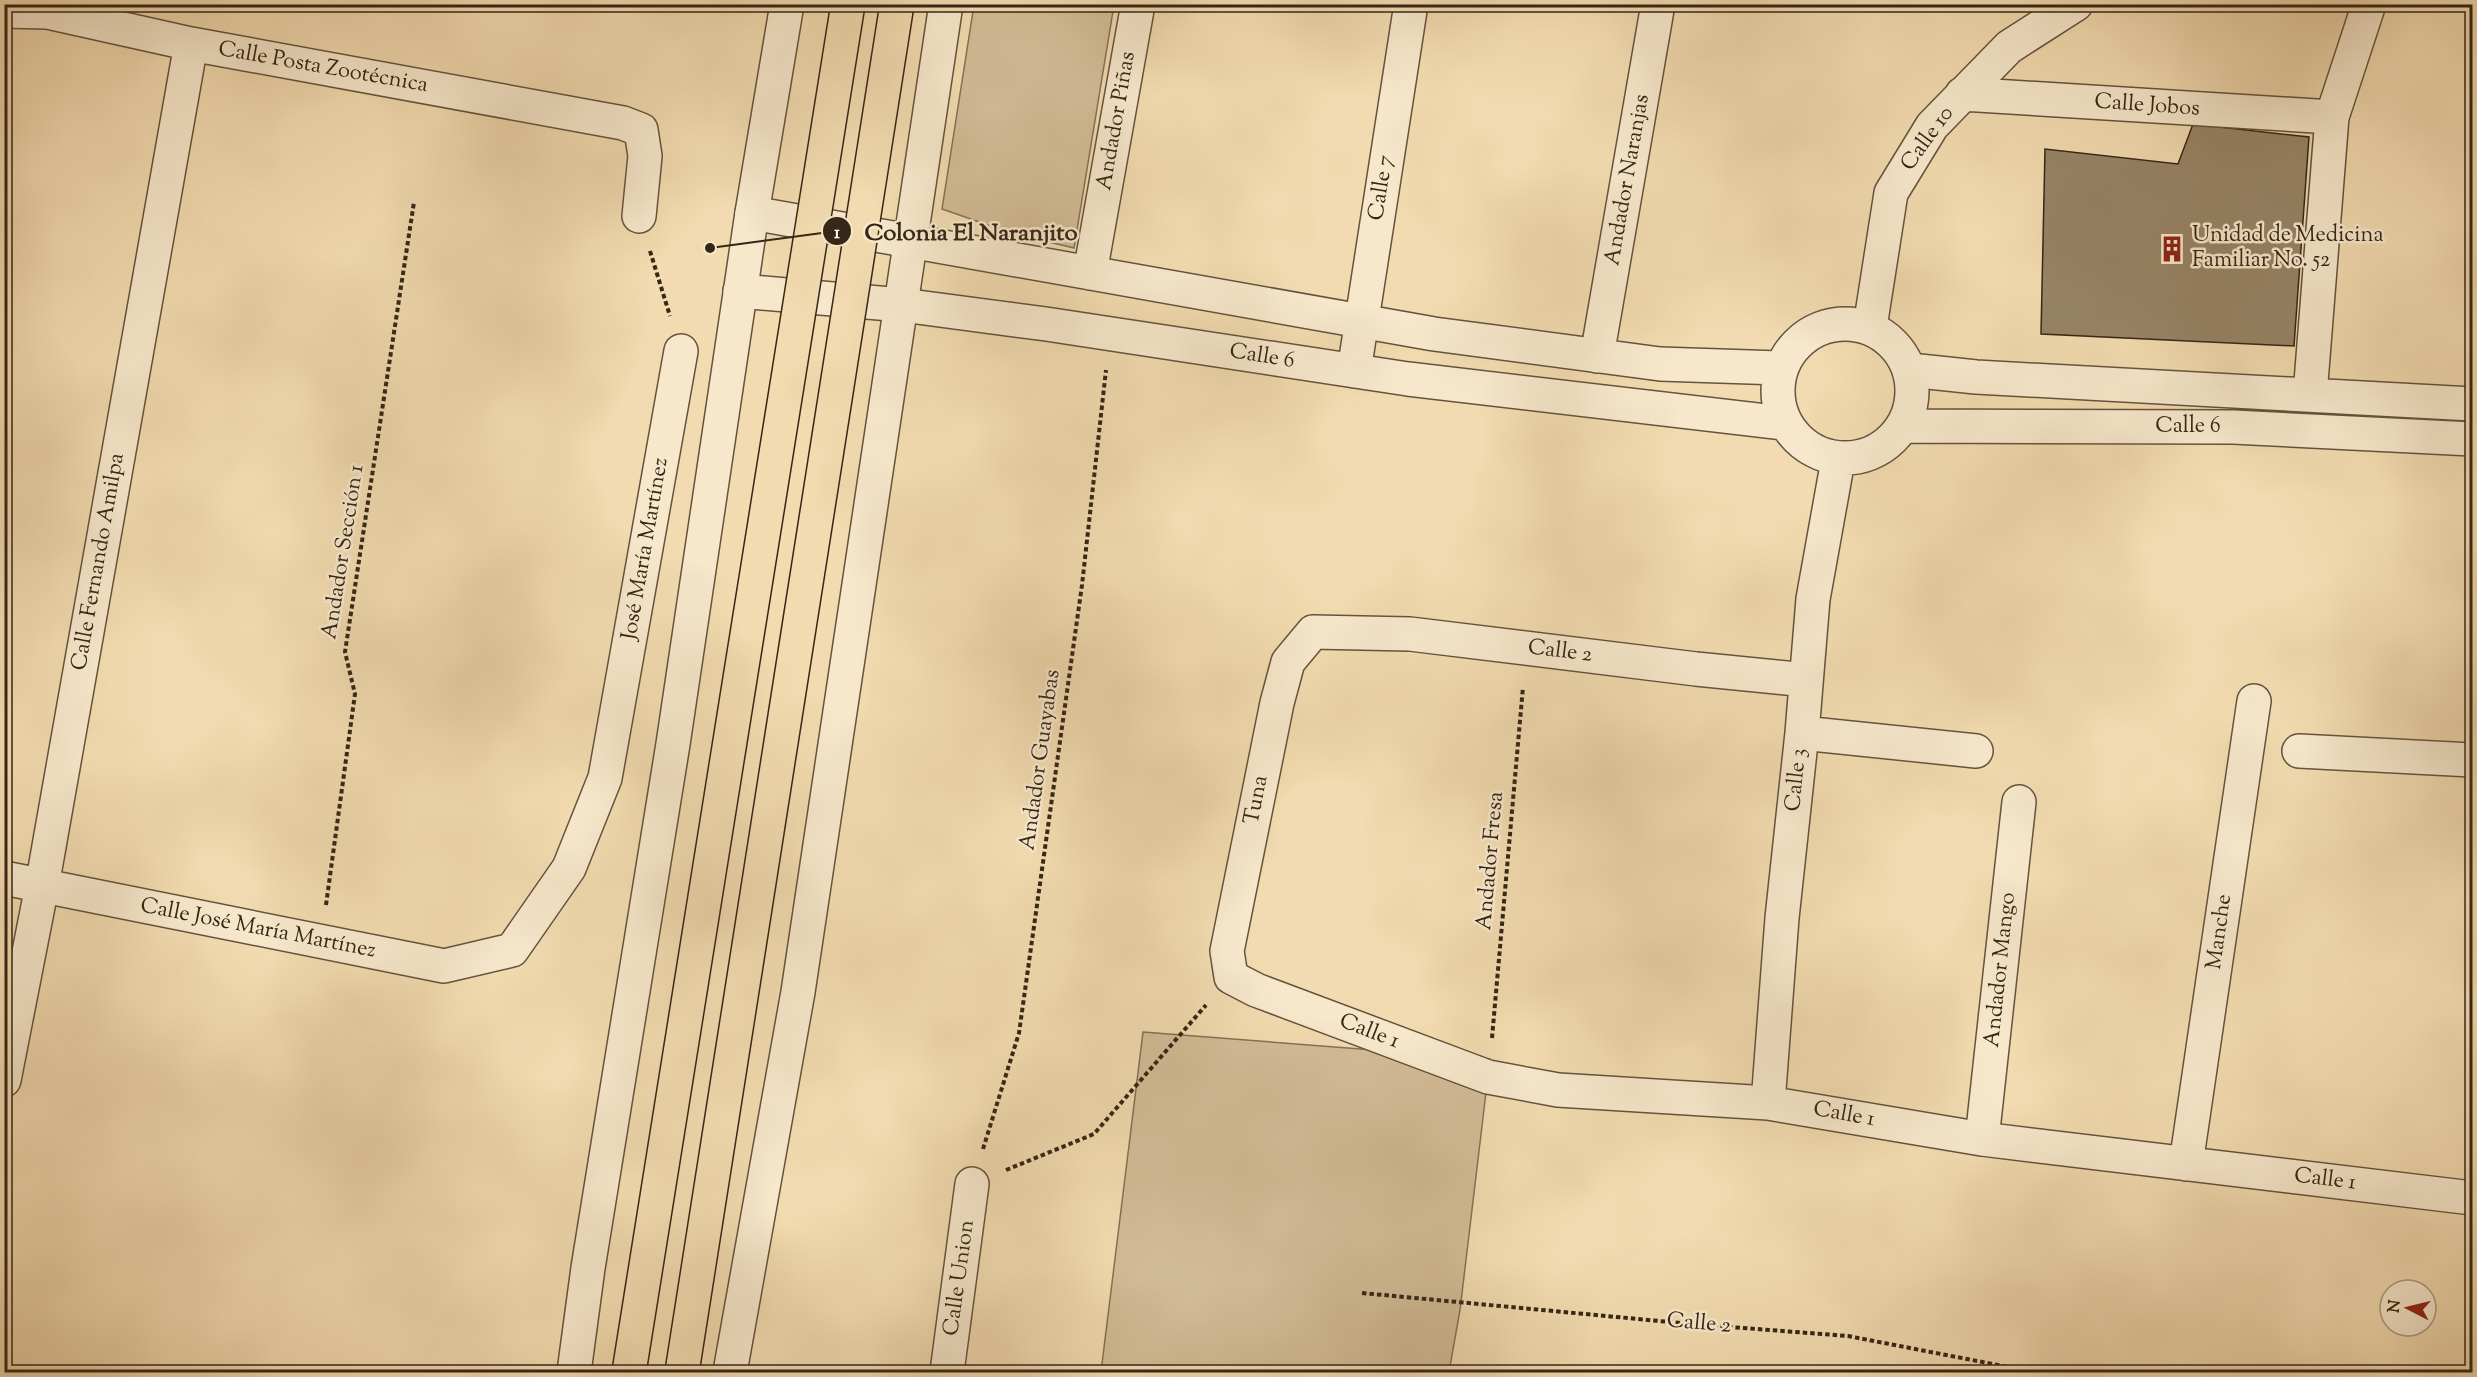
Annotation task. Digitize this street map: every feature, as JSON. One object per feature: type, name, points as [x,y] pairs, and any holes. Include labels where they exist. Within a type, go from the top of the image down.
[{"type":"main road","points":[[629,1372],[848,4]]},
{"type":"main road","points":[[682,1372],[897,4]]},
{"type":"street","points":[[574,1372],[590,1256],[675,732],[752,213],[787,4]]},
{"type":"street","points":[[730,1372],[798,992],[946,4]]},
{"type":"street","name":"Andador Piñas","points":[[1090,273],[1138,4]]},
{"type":"street","name":"Calle 7","points":[[1354,371],[1411,4]]},
{"type":"street","name":"Andador Naranjas","points":[[1597,356],[1658,4]]},
{"type":"street","name":"Calle 10","points":[[1870,327],[1891,193],[1932,126],[2009,47],[2076,4]]},
{"type":"street","points":[[2310,395],[2332,117],[2369,4]]},
{"type":"street","name":"Calle Posta Zootécnica","points":[[4,11],[47,12],[191,44],[612,120],[640,130],[645,156],[639,216]]},
{"type":"street","name":"Calle Fernando Amilpa","points":[[4,1080],[42,886],[191,44]]},
{"type":"street","name":"Calle Jobos","points":[[1962,94],[2332,117]]},
{"type":"street","points":[[752,213],[1361,322],[1660,364],[1780,368]]},
{"type":"street","name":"Calle 6","points":[[740,291],[902,305],[1110,333],[1354,371],[1665,411],[1785,423]]},
{"type":"street","points":[[1843,323],[1870,327],[1899,347],[1910,370],[1912,399],[1903,426],[1889,443],[1871,454],[1838,460],[1806,448],[1785,423],[1777,396],[1780,368],[1795,345],[1817,328],[1843,323]]},
{"type":"street","name":"José María Martínez","points":[[512,950],[569,868],[606,778],[681,351]]},
{"type":"street","name":"Calle 6","points":[[1910,370],[1976,376],[2472,404]]},
{"type":"street","name":"Calle 6","points":[[1903,426],[2233,427],[2472,439]]},
{"type":"street","name":"Calle 3","points":[[1768,1102],[1782,918],[1803,733],[1814,599],[1838,460]]},
{"type":"street","name":"Calle 2","points":[[1313,633],[1410,634],[1806,680]]},
{"type":"street","name":"Tuna","points":[[1231,977],[1227,951],[1277,703],[1288,662],[1313,633]]},
{"type":"street","name":"Manche","points":[[2187,1164],[2254,701]]},
{"type":"street","points":[[1803,733],[1976,751]]},
{"type":"street","points":[[2298,751],[2472,760]]},
{"type":"street","name":"Andador Mango","points":[[1983,1139],[2019,802]]},
{"type":"street","name":"Calle José María Martínez","points":[[4,878],[444,966],[512,950]]},
{"type":"street","name":"Calle 1","points":[[1231,977],[1256,990],[1488,1077],[1558,1090],[1768,1102],[1983,1139],[2472,1198]]},
{"type":"street","name":"Calle Union","points":[[947,1372],[972,1184]]},
{"type":"path","name":"Andador Sección 1","points":[[321,942],[355,694],[345,652],[414,202]]},
{"type":"path","points":[[639,216],[681,351]]},
{"type":"path","name":"Andador Guayabas","points":[[972,1184],[1019,1033],[1082,585],[1110,333]]},
{"type":"path","name":"Andador Fresa","points":[[1488,1077],[1526,648]]},
{"type":"path","points":[[972,1184],[1094,1134],[1231,977]]},
{"type":"path","name":"Calle 2","points":[[1362,1293],[1691,1324],[1848,1336],[2034,1372]]},
{"type":"shaded area","points":[[974,5],[1114,5],[1074,248],[1008,232],[942,209]]},
{"type":"shaded area","points":[[1143,1032],[1490,1059],[1460,1310],[1449,1372],[1101,1372]]},
{"type":"building","name":"Unidad de Medicina Familiar No. 52","points":[[2193,124],[2309,137],[2294,346],[2041,334],[2045,149],[2178,164]]},
{"type":"place","name":"Colonia El Naranjito","points":[[710,248]]},
{"type":"place","name":"Unidad de Medicina Familiar No. 52","points":[[2172,249]]}]
